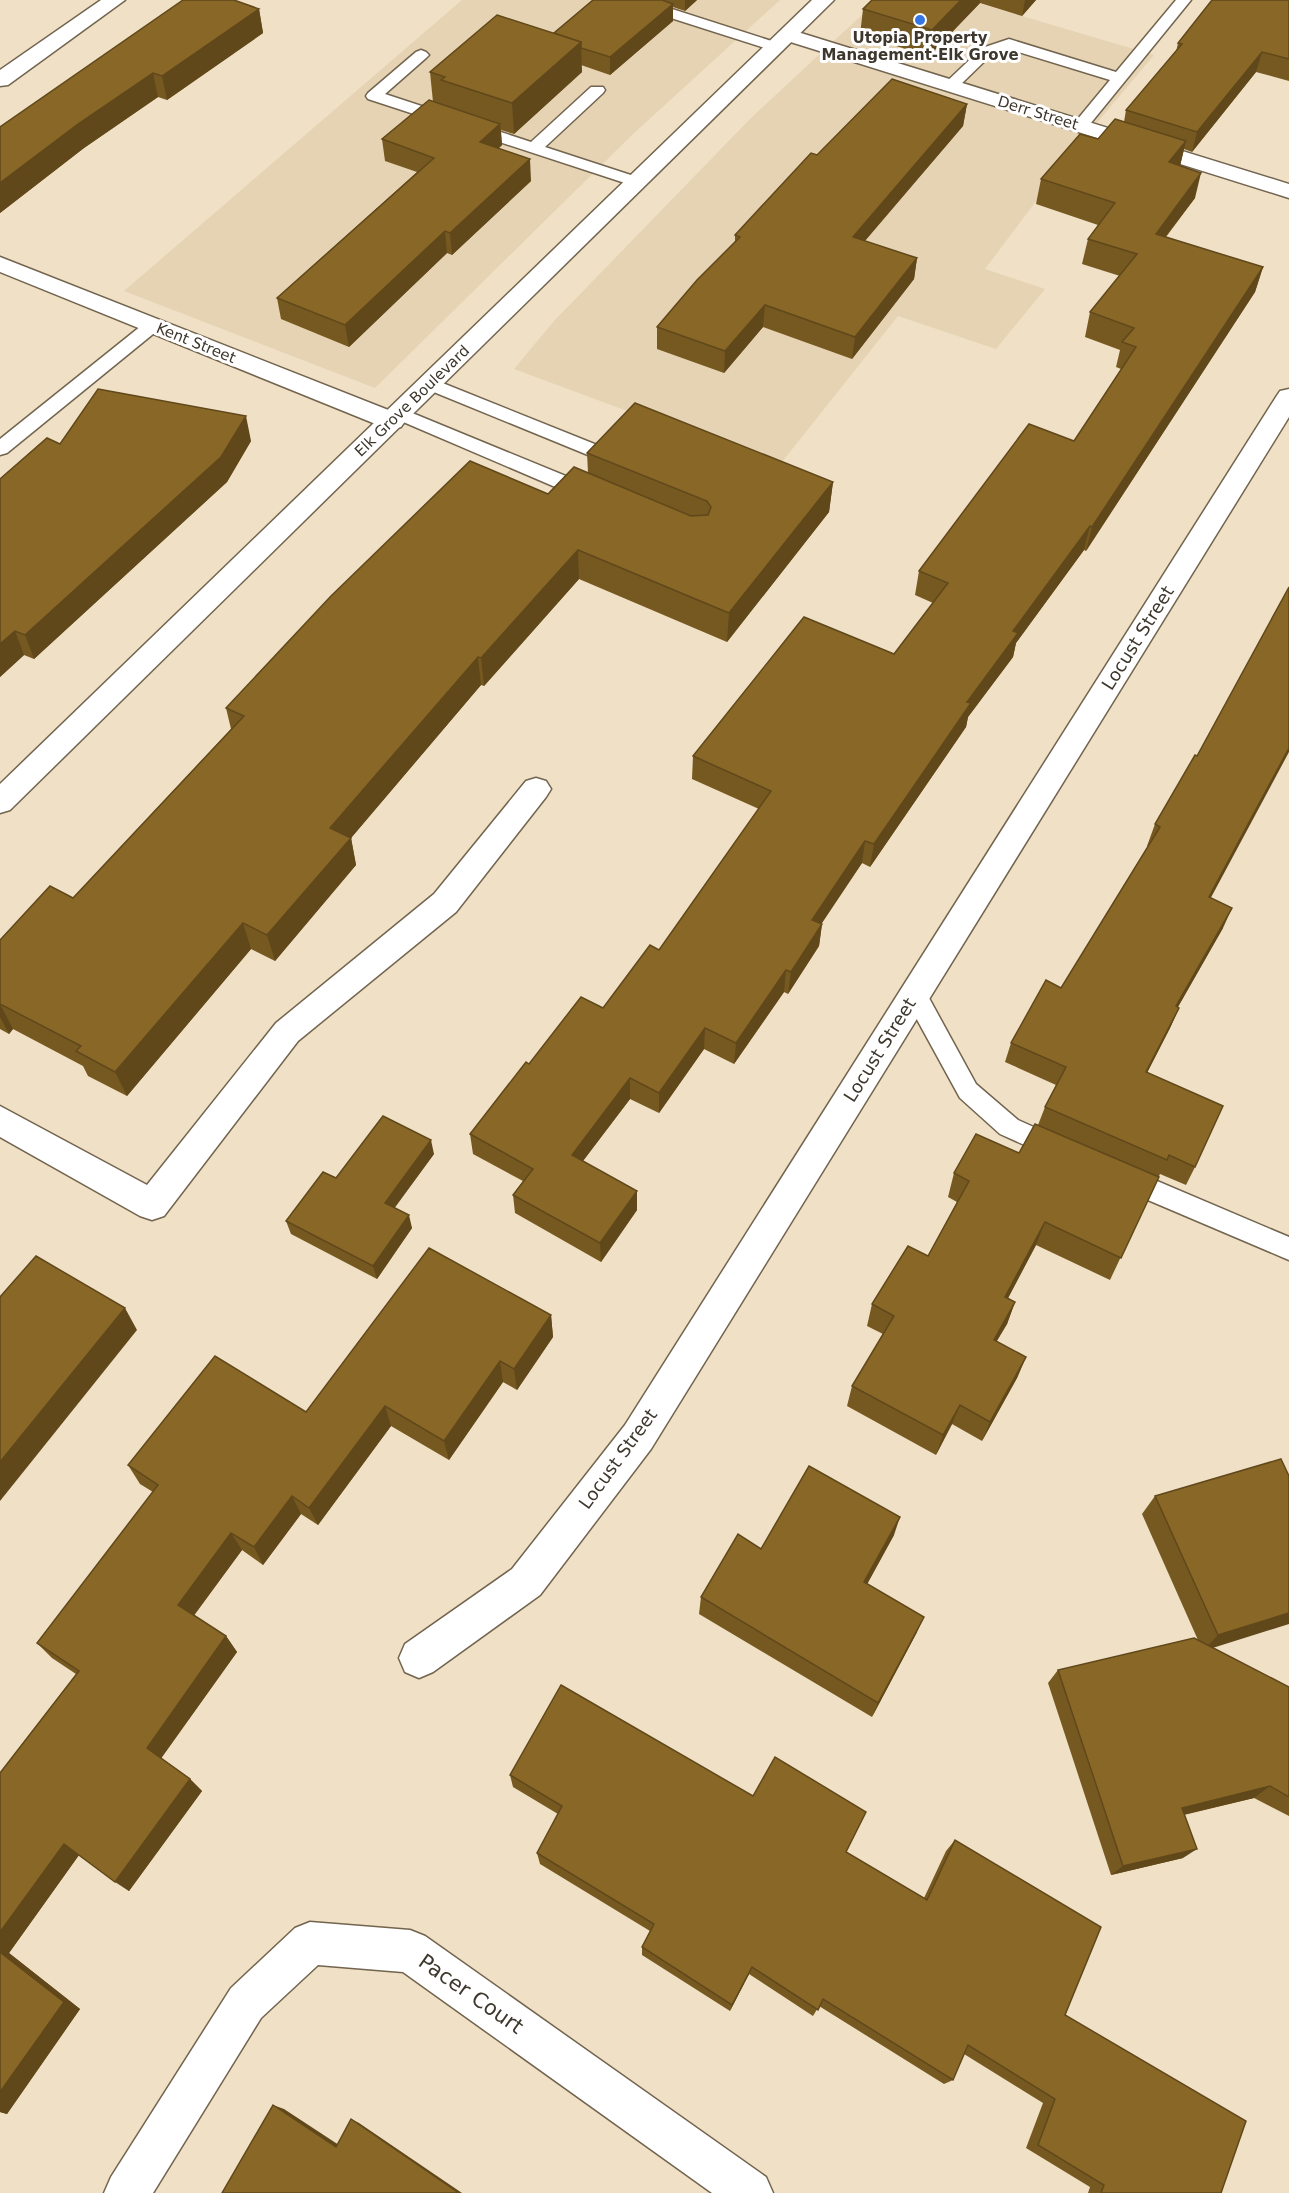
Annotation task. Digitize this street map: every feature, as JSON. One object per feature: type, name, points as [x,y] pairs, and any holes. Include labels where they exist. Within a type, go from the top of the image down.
[{"type":"street","points":[[0,80],[115,0]]},
{"type":"street","name":"Elk Grove Boulevard","points":[[0,802],[824,0]]},
{"type":"street","name":"Derr Street","points":[[782,41],[950,86],[1289,191]]},
{"type":"street","name":"Kent Street","points":[[0,264],[152,326],[396,418]]},
{"type":"street","name":"Locust Street","points":[[419,1658],[525,1582],[638,1437],[1289,397]]},
{"type":"street","points":[[0,1120],[152,1205],[287,1032],[446,903],[536,789]]},
{"type":"street","name":"Pacer Court","points":[[127,2193],[246,2003],[310,1943],[410,1951],[750,2193]]},
{"type":"lane","points":[[628,0],[782,41]]},
{"type":"lane","points":[[1080,126],[1184,0]]},
{"type":"lane","points":[[950,86],[987,51],[1009,44],[1120,78]]},
{"type":"lane","points":[[421,55],[374,96],[637,182]]},
{"type":"lane","points":[[534,148],[597,90]]},
{"type":"lane","points":[[0,449],[152,326]]},
{"type":"lane","points":[[430,384],[595,451]]},
{"type":"lane","points":[[396,418],[602,498]]},
{"type":"lane","points":[[915,994],[968,1090],[1008,1126],[1289,1250]]},
{"type":"shaded area","points":[[462,0],[780,0],[633,134],[375,388],[124,291]]},
{"type":"shaded area","points":[[878,0],[968,0],[1154,55],[1075,149],[985,269],[1045,289],[996,349],[898,316],[778,467],[514,369],[554,321],[752,117]]},
{"type":"building","points":[[183,0],[234,0],[259,9],[162,76],[153,73],[78,124],[0,183],[0,127]]},
{"type":"building","points":[[593,0],[662,0],[673,4],[610,57],[581,48],[581,42],[554,33]]},
{"type":"building","points":[[872,0],[961,0],[932,30],[863,9]]},
{"type":"building","points":[[1212,0],[1289,0],[1289,59],[1262,52],[1197,132],[1126,110],[1182,44],[1178,43]]},
{"type":"building","points":[[497,15],[581,42],[512,103],[441,80],[445,77],[430,72]]},
{"type":"building","points":[[892,79],[967,104],[853,237],[917,258],[855,337],[765,305],[725,351],[657,327],[697,280],[740,237],[735,235],[811,153],[817,155]]},
{"type":"building","points":[[429,100],[500,124],[480,142],[530,159],[450,233],[445,231],[345,325],[277,298],[434,158],[382,139]]},
{"type":"building","points":[[1115,119],[1186,141],[1169,162],[1201,173],[1156,234],[1263,267],[1092,527],[1090,526],[1013,631],[1018,633],[967,702],[971,703],[874,844],[865,841],[812,920],[822,924],[791,972],[786,970],[736,1043],[705,1028],[659,1093],[630,1078],[572,1155],[637,1191],[600,1243],[513,1195],[533,1169],[470,1134],[526,1062],[529,1064],[581,997],[603,1008],[650,945],[659,950],[771,791],[693,756],[804,617],[894,654],[948,583],[919,571],[1029,424],[1074,441],[1136,347],[1122,342],[1134,328],[1090,312],[1137,254],[1088,239],[1115,203],[1041,179],[1080,134],[1098,139]]},
{"type":"building","points":[[98,389],[246,416],[221,457],[25,635],[15,631],[0,644],[0,479],[47,438],[60,444]]},
{"type":"building","points":[[635,403],[833,482],[729,613],[578,550],[481,658],[478,657],[330,828],[351,838],[267,935],[243,923],[115,1072],[76,1051],[81,1046],[0,1004],[0,940],[50,886],[73,898],[244,716],[226,708],[331,596],[470,461],[548,494],[574,467],[691,516],[708,515],[711,507],[707,501],[587,453]]},
{"type":"building","points":[[1289,587],[1289,748],[1209,897],[1232,908],[1176,1006],[1179,1008],[1146,1072],[1223,1106],[1195,1167],[1169,1155],[1167,1160],[1045,1107],[1066,1067],[1011,1043],[1046,980],[1061,988],[1160,827],[1155,824],[1195,755],[1197,756]]},
{"type":"building","points":[[383,1116],[431,1140],[385,1203],[409,1215],[373,1266],[286,1221],[323,1172],[336,1178]]},
{"type":"building","points":[[1035,1124],[1159,1177],[1121,1258],[1045,1222],[1005,1297],[1015,1302],[994,1340],[1026,1357],[990,1422],[960,1405],[943,1435],[852,1386],[894,1316],[872,1304],[908,1246],[928,1256],[969,1181],[954,1173],[976,1134],[1019,1153]]},
{"type":"building","points":[[429,1248],[551,1315],[514,1369],[500,1361],[444,1441],[385,1406],[309,1508],[292,1496],[254,1547],[231,1533],[178,1605],[226,1636],[147,1748],[190,1779],[115,1882],[64,1844],[0,1932],[0,1773],[79,1671],[37,1643],[158,1485],[128,1465],[215,1356],[306,1412]]},
{"type":"building","points":[[36,1256],[125,1308],[0,1462],[0,1297]]},
{"type":"building","points":[[1281,1459],[1289,1476],[1289,1613],[1218,1635],[1155,1496]]},
{"type":"building","points":[[809,1466],[900,1517],[864,1582],[924,1617],[878,1703],[701,1597],[738,1534],[761,1549]]},
{"type":"building","points":[[1194,1638],[1289,1687],[1289,1797],[1270,1786],[1182,1808],[1197,1849],[1123,1866],[1058,1670]]},
{"type":"building","points":[[561,1685],[753,1796],[775,1757],[866,1812],[846,1852],[927,1900],[955,1840],[1101,1927],[1065,2015],[1246,2121],[1221,2193],[1101,2193],[1104,2185],[1038,2145],[1055,2099],[968,2045],[953,2080],[823,1999],[818,2010],[752,1967],[732,2005],[642,1947],[654,1924],[537,1853],[562,1806],[510,1775]]},
{"type":"building","points":[[0,1952],[64,2002],[0,2092]]},
{"type":"building","points":[[273,2105],[336,2147],[351,2119],[459,2193],[222,2193]]},
{"type":"place","name":"Utopia Property Management-Elk Grove","points":[[920,20]]}]
